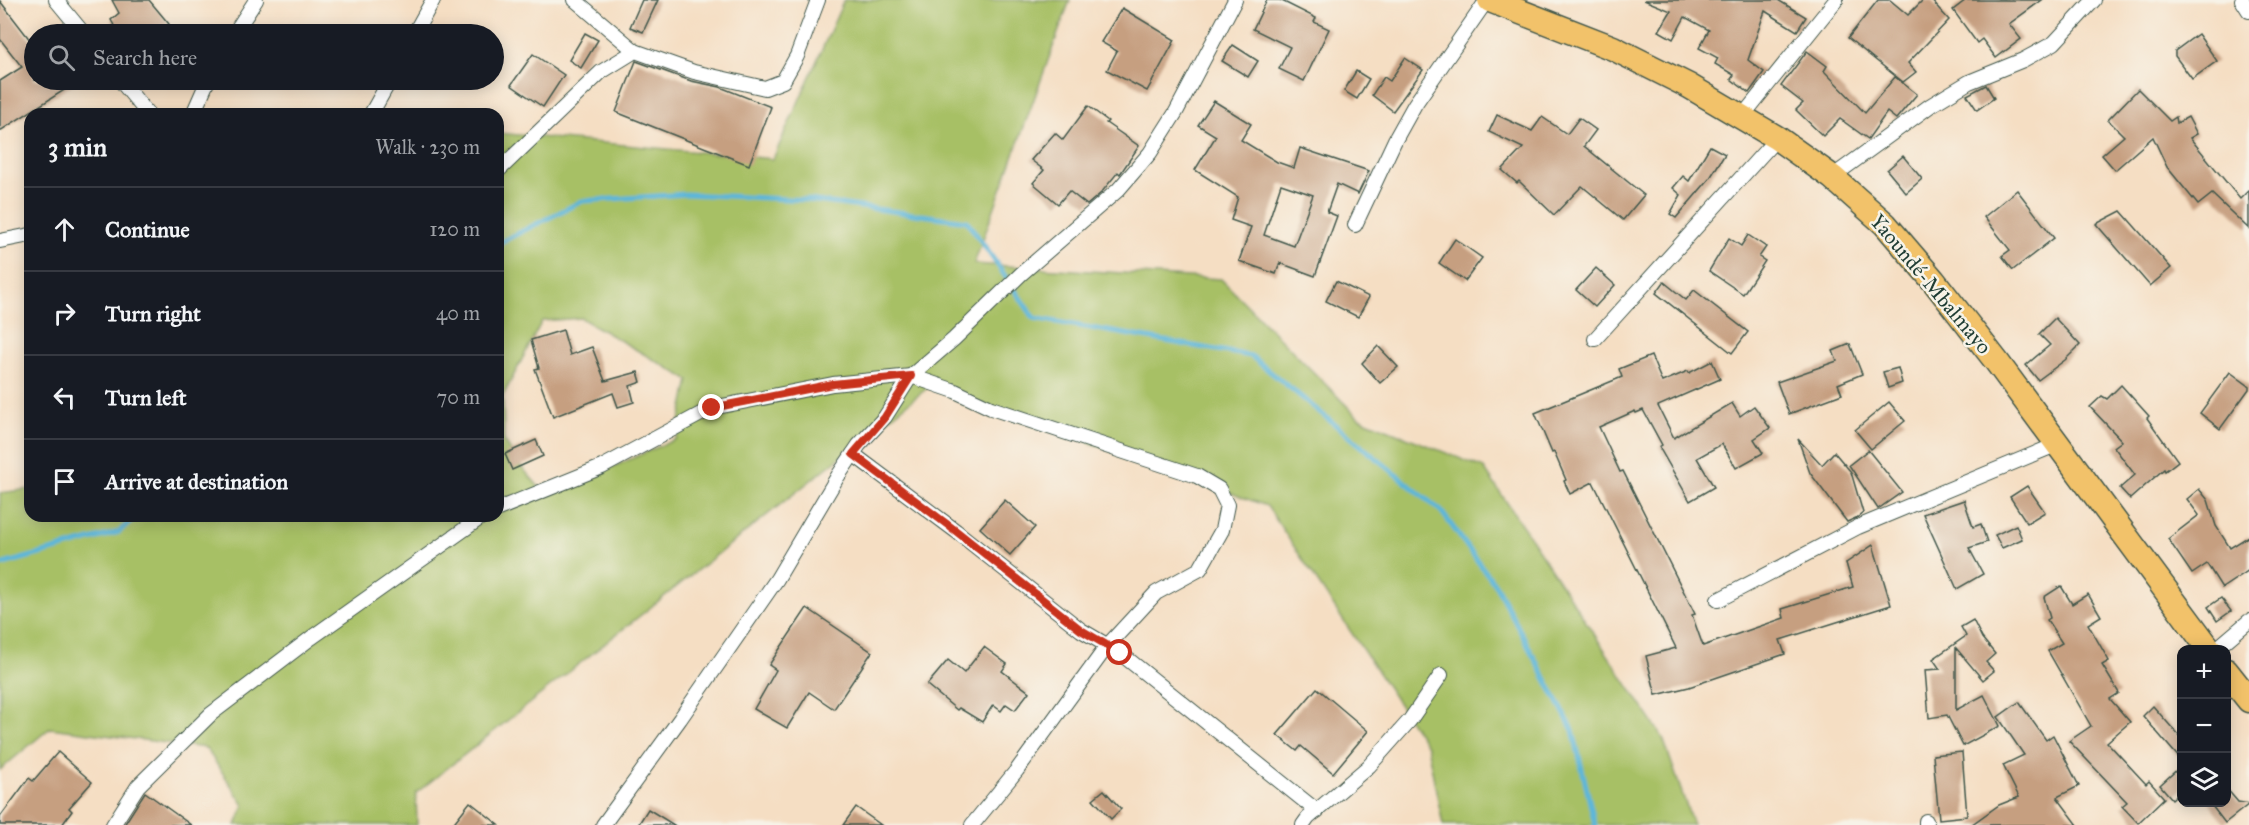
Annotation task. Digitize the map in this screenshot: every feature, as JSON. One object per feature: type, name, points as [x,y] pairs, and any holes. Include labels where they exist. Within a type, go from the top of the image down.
[{"type":"highway","name":"Yaoundé-Mbalmayo","points":[[1489,0],[1613,48],[1689,86],[1777,138],[1832,177],[1885,224],[1934,280],[2206,645]]},
{"type":"highway","points":[[2231,677],[2249,700]]},
{"type":"street","points":[[56,0],[76,24]]},
{"type":"street","points":[[240,24],[256,0]]},
{"type":"street","points":[[420,24],[433,0]]},
{"type":"street","points":[[575,0],[635,51],[694,72],[765,88],[783,81],[797,56],[818,0]]},
{"type":"street","points":[[603,825],[777,579],[853,454],[885,417],[911,376],[954,339],[1021,274],[1118,190],[1150,153],[1176,112],[1235,0]]},
{"type":"street","points":[[1355,225],[1395,140],[1415,104],[1489,0]]},
{"type":"street","points":[[1741,118],[1836,0]]},
{"type":"street","points":[[1832,177],[1931,105],[1969,82],[2023,60],[2054,43],[2094,0]]},
{"type":"street","points":[[2242,0],[2249,11]]},
{"type":"street","points":[[504,165],[601,72],[635,51]]},
{"type":"street","points":[[128,90],[143,108]]},
{"type":"street","points":[[194,108],[203,90]]},
{"type":"street","points":[[374,108],[384,90]]},
{"type":"street","points":[[1595,339],[1777,138]]},
{"type":"street","points":[[0,241],[24,236]]},
{"type":"street","points":[[504,507],[602,467],[712,408],[833,384],[911,376],[955,391],[991,408],[1197,476],[1219,489],[1227,505],[1222,530],[1200,569],[1156,593],[1108,645],[1017,770],[972,825]]},
{"type":"street","points":[[1718,600],[1858,527],[2058,444]]},
{"type":"street","points":[[853,454],[956,531],[1081,630],[1120,653],[1317,811]]},
{"type":"street","points":[[113,825],[138,786],[212,714],[311,638],[475,522]]},
{"type":"street","points":[[2221,645],[2249,621]]},
{"type":"street","points":[[1303,825],[1369,766],[1410,720],[1441,675]]},
{"type":"green space","points":[[844,0],[1070,0],[974,264],[1221,279],[1359,418],[1484,468],[1663,738],[1693,825],[1443,825],[1427,746],[1267,506],[930,386],[416,793],[417,825],[236,825],[244,805],[206,748],[50,728],[0,770],[0,493],[24,490],[24,522],[504,522],[504,440],[518,463],[547,496],[676,439],[689,380],[581,318],[542,321],[504,394],[504,134],[773,159]]},
{"type":"building","points":[[112,0],[149,0],[169,24],[113,24],[111,20],[119,13]]},
{"type":"building","points":[[642,0],[658,0],[643,32],[630,27]]},
{"type":"building","points":[[1267,0],[1280,0],[1316,18],[1314,22],[1329,29],[1304,81],[1279,69],[1290,47],[1253,29]]},
{"type":"building","points":[[1644,0],[1778,0],[1806,17],[1797,31],[1765,11],[1748,60],[1764,72],[1749,93],[1731,79],[1734,75],[1715,64],[1718,58],[1699,48],[1709,30],[1685,17],[1673,39],[1659,31],[1671,11]]},
{"type":"building","points":[[1878,0],[1890,0],[1908,15],[1923,0],[1931,0],[1949,20],[1908,63],[1916,72],[1903,82],[1848,38]]},
{"type":"building","points":[[1966,0],[2042,0],[2009,24],[2021,39],[1996,58],[1982,39],[1977,43],[1953,10]]},
{"type":"building","points":[[0,1],[24,32],[24,90],[64,90],[36,108],[24,108],[24,116],[0,131],[0,81],[22,67],[0,39]]},
{"type":"building","points":[[1122,8],[1175,40],[1147,91],[1107,70],[1117,51],[1101,42]]},
{"type":"building","points":[[585,33],[598,40],[581,68],[569,60]]},
{"type":"building","points":[[2198,34],[2217,61],[2192,79],[2175,56],[2175,51]]},
{"type":"building","points":[[1233,45],[1258,61],[1248,77],[1222,61]]},
{"type":"building","points":[[1807,51],[1827,66],[1824,71],[1865,113],[1895,77],[1917,94],[1896,119],[1887,112],[1868,139],[1840,119],[1823,136],[1796,110],[1803,103],[1781,86]]},
{"type":"building","points":[[533,54],[564,75],[543,107],[511,85]]},
{"type":"building","points":[[1405,58],[1423,70],[1393,111],[1372,95],[1384,77],[1390,81]]},
{"type":"building","points":[[636,61],[691,81],[720,87],[771,107],[749,165],[616,112]]},
{"type":"building","points":[[1356,71],[1369,79],[1357,99],[1344,91]]},
{"type":"building","points":[[1986,85],[1994,98],[1977,110],[1967,95]]},
{"type":"building","points":[[2138,89],[2170,121],[2176,117],[2177,123],[2188,117],[2197,134],[2190,138],[2240,199],[2249,190],[2249,229],[2212,194],[2198,205],[2167,167],[2153,137],[2115,170],[2102,155],[2124,136],[2108,120]]},
{"type":"building","points":[[1214,101],[1251,124],[1241,140],[1277,162],[1294,168],[1300,148],[1369,171],[1358,194],[1337,184],[1327,212],[1337,216],[1315,276],[1280,263],[1276,274],[1239,261],[1251,227],[1231,220],[1238,197],[1195,170],[1216,136],[1198,125]],"holes":[[[1281,184],[1313,195],[1294,246],[1264,235]]]},
{"type":"building","points":[[1088,106],[1108,121],[1106,123],[1139,146],[1120,174],[1118,172],[1101,193],[1087,205],[1069,191],[1058,204],[1033,183],[1044,170],[1031,160],[1055,133],[1063,140]]},
{"type":"building","points":[[1497,115],[1532,131],[1542,117],[1567,134],[1579,118],[1596,130],[1584,146],[1644,195],[1623,220],[1582,186],[1554,215],[1519,181],[1517,183],[1502,170],[1523,148],[1489,132]]},
{"type":"building","points":[[1710,146],[1725,154],[1710,178],[1676,218],[1670,214],[1681,195],[1673,188],[1683,176],[1689,181]]},
{"type":"building","points":[[1903,156],[1922,179],[1906,193],[1887,170]]},
{"type":"building","points":[[2017,190],[2054,238],[2013,270],[2002,256],[2010,250],[1984,217]]},
{"type":"building","points":[[2121,211],[2171,268],[2150,286],[2096,224]]},
{"type":"building","points":[[1748,235],[1766,247],[1759,257],[1765,261],[1743,294],[1709,271],[1729,238],[1741,246]]},
{"type":"building","points":[[1455,239],[1482,258],[1465,281],[1439,263]]},
{"type":"building","points":[[1596,268],[1615,285],[1595,307],[1576,290]]},
{"type":"building","points":[[1336,281],[1369,297],[1358,317],[1326,301]]},
{"type":"building","points":[[1664,282],[1686,300],[1694,290],[1748,332],[1732,353],[1656,293]]},
{"type":"building","points":[[2055,318],[2080,345],[2065,360],[2038,380],[2026,365],[2050,345],[2039,334]]},
{"type":"building","points":[[563,330],[570,355],[592,347],[605,381],[638,372],[641,382],[630,386],[634,402],[618,407],[613,393],[553,417],[535,369],[539,368],[531,340]]},
{"type":"building","points":[[1850,344],[1862,374],[1838,384],[1842,394],[1789,414],[1777,382],[1837,361],[1833,351]]},
{"type":"building","points":[[1378,346],[1398,367],[1380,383],[1362,363]]},
{"type":"building","points":[[1651,356],[1662,382],[1688,371],[1689,373],[1712,361],[1720,379],[1658,406],[1674,438],[1732,403],[1740,416],[1754,406],[1770,428],[1754,439],[1763,453],[1736,468],[1722,444],[1697,458],[1714,487],[1690,501],[1659,447],[1662,445],[1643,410],[1636,413],[1635,411],[1599,427],[1620,472],[1623,471],[1695,614],[1692,615],[1703,646],[1784,618],[1782,609],[1853,587],[1846,563],[1873,545],[1891,605],[1780,640],[1785,654],[1689,687],[1656,695],[1646,656],[1676,648],[1593,482],[1570,494],[1554,452],[1552,453],[1535,413],[1622,377],[1619,369]]},
{"type":"building","points":[[1898,368],[1902,383],[1888,388],[1883,372]]},
{"type":"building","points":[[2230,372],[2249,386],[2249,389],[2220,429],[2200,413]]},
{"type":"building","points":[[2121,385],[2149,416],[2147,418],[2178,461],[2165,471],[2164,469],[2130,499],[2120,488],[2135,475],[2114,447],[2122,441],[2090,407],[2102,396],[2107,399]]},
{"type":"building","points":[[1889,402],[1905,421],[1871,449],[1855,430]]},
{"type":"building","points":[[1798,439],[1822,465],[1834,452],[1851,472],[1863,513],[1847,522],[1810,473]]},
{"type":"building","points":[[536,440],[543,456],[512,470],[505,454]]},
{"type":"building","points":[[1868,450],[1902,492],[1878,509],[1849,465]]},
{"type":"building","points":[[2027,486],[2045,512],[2027,523],[2010,497]]},
{"type":"building","points":[[2199,489],[2208,500],[2216,526],[2230,548],[2249,536],[2249,570],[2222,588],[2207,564],[2192,574],[2168,539],[2199,515],[2187,499]]},
{"type":"building","points":[[1005,500],[1035,527],[1010,555],[980,528]]},
{"type":"building","points":[[1964,500],[1973,527],[1981,524],[1987,542],[1969,548],[1983,574],[1957,589],[1923,514]]},
{"type":"building","points":[[2016,525],[2022,539],[2002,548],[1995,535]]},
{"type":"building","points":[[2061,586],[2072,604],[2088,594],[2101,616],[2088,624],[2109,661],[2102,665],[2119,693],[2110,699],[2130,722],[2107,742],[2146,784],[2149,781],[2164,798],[2138,823],[2122,806],[2127,802],[2069,741],[2091,726],[2048,651],[2062,643],[2047,620],[2050,618],[2044,597]]},
{"type":"building","points":[[2221,598],[2231,611],[2217,621],[2208,607]]},
{"type":"building","points":[[807,608],[872,652],[834,709],[809,692],[787,728],[754,709],[776,670],[769,665]]},
{"type":"building","points":[[1973,620],[1982,638],[1995,654],[1986,662],[1994,671],[1983,680],[1956,648],[1956,710],[1984,695],[2000,726],[1963,746],[1947,715],[1929,718],[1925,670],[1940,669],[1933,659],[1966,636],[1961,627]]},
{"type":"building","points":[[984,647],[1007,664],[1002,671],[1029,692],[1015,710],[1006,704],[1001,711],[993,705],[982,722],[959,708],[957,710],[927,685],[948,660],[964,673]]},
{"type":"building","points":[[1317,688],[1368,731],[1333,773],[1301,746],[1297,751],[1277,735]]},
{"type":"building","points":[[2019,702],[2046,740],[2053,735],[2079,786],[2057,797],[2078,825],[1971,825],[1999,805],[2019,797],[2003,765],[2024,755],[1998,717]]},
{"type":"building","points":[[2153,706],[2177,733],[2177,755],[2143,716]]},
{"type":"building","points":[[58,752],[92,782],[69,808],[72,811],[62,825],[0,825],[0,817],[29,778],[33,781]]},
{"type":"building","points":[[1962,752],[1967,816],[1939,819],[1933,755]]},
{"type":"building","points":[[2177,770],[2177,795],[2172,799],[2160,785]]},
{"type":"building","points":[[1104,790],[1121,809],[1111,819],[1093,799]]},
{"type":"building","points":[[145,792],[191,825],[124,825]]},
{"type":"building","points":[[2231,794],[2238,802],[2249,804],[2225,823],[2213,807],[2231,807]]},
{"type":"building","points":[[470,802],[499,825],[452,825]]},
{"type":"building","points":[[856,807],[881,825],[843,825]]},
{"type":"building","points":[[648,809],[674,825],[638,825]]},
{"type":"waterway","points":[[504,240],[582,201],[686,194],[808,200],[967,221],[1034,318],[1251,356],[1441,511],[1496,586],[1573,730],[1595,825]]},
{"type":"waterway","points":[[0,565],[119,532],[130,522]]},
{"type":"route","points":[[712,408],[833,384],[911,376],[885,417],[853,454],[956,531],[1081,630],[1120,653]]}]
